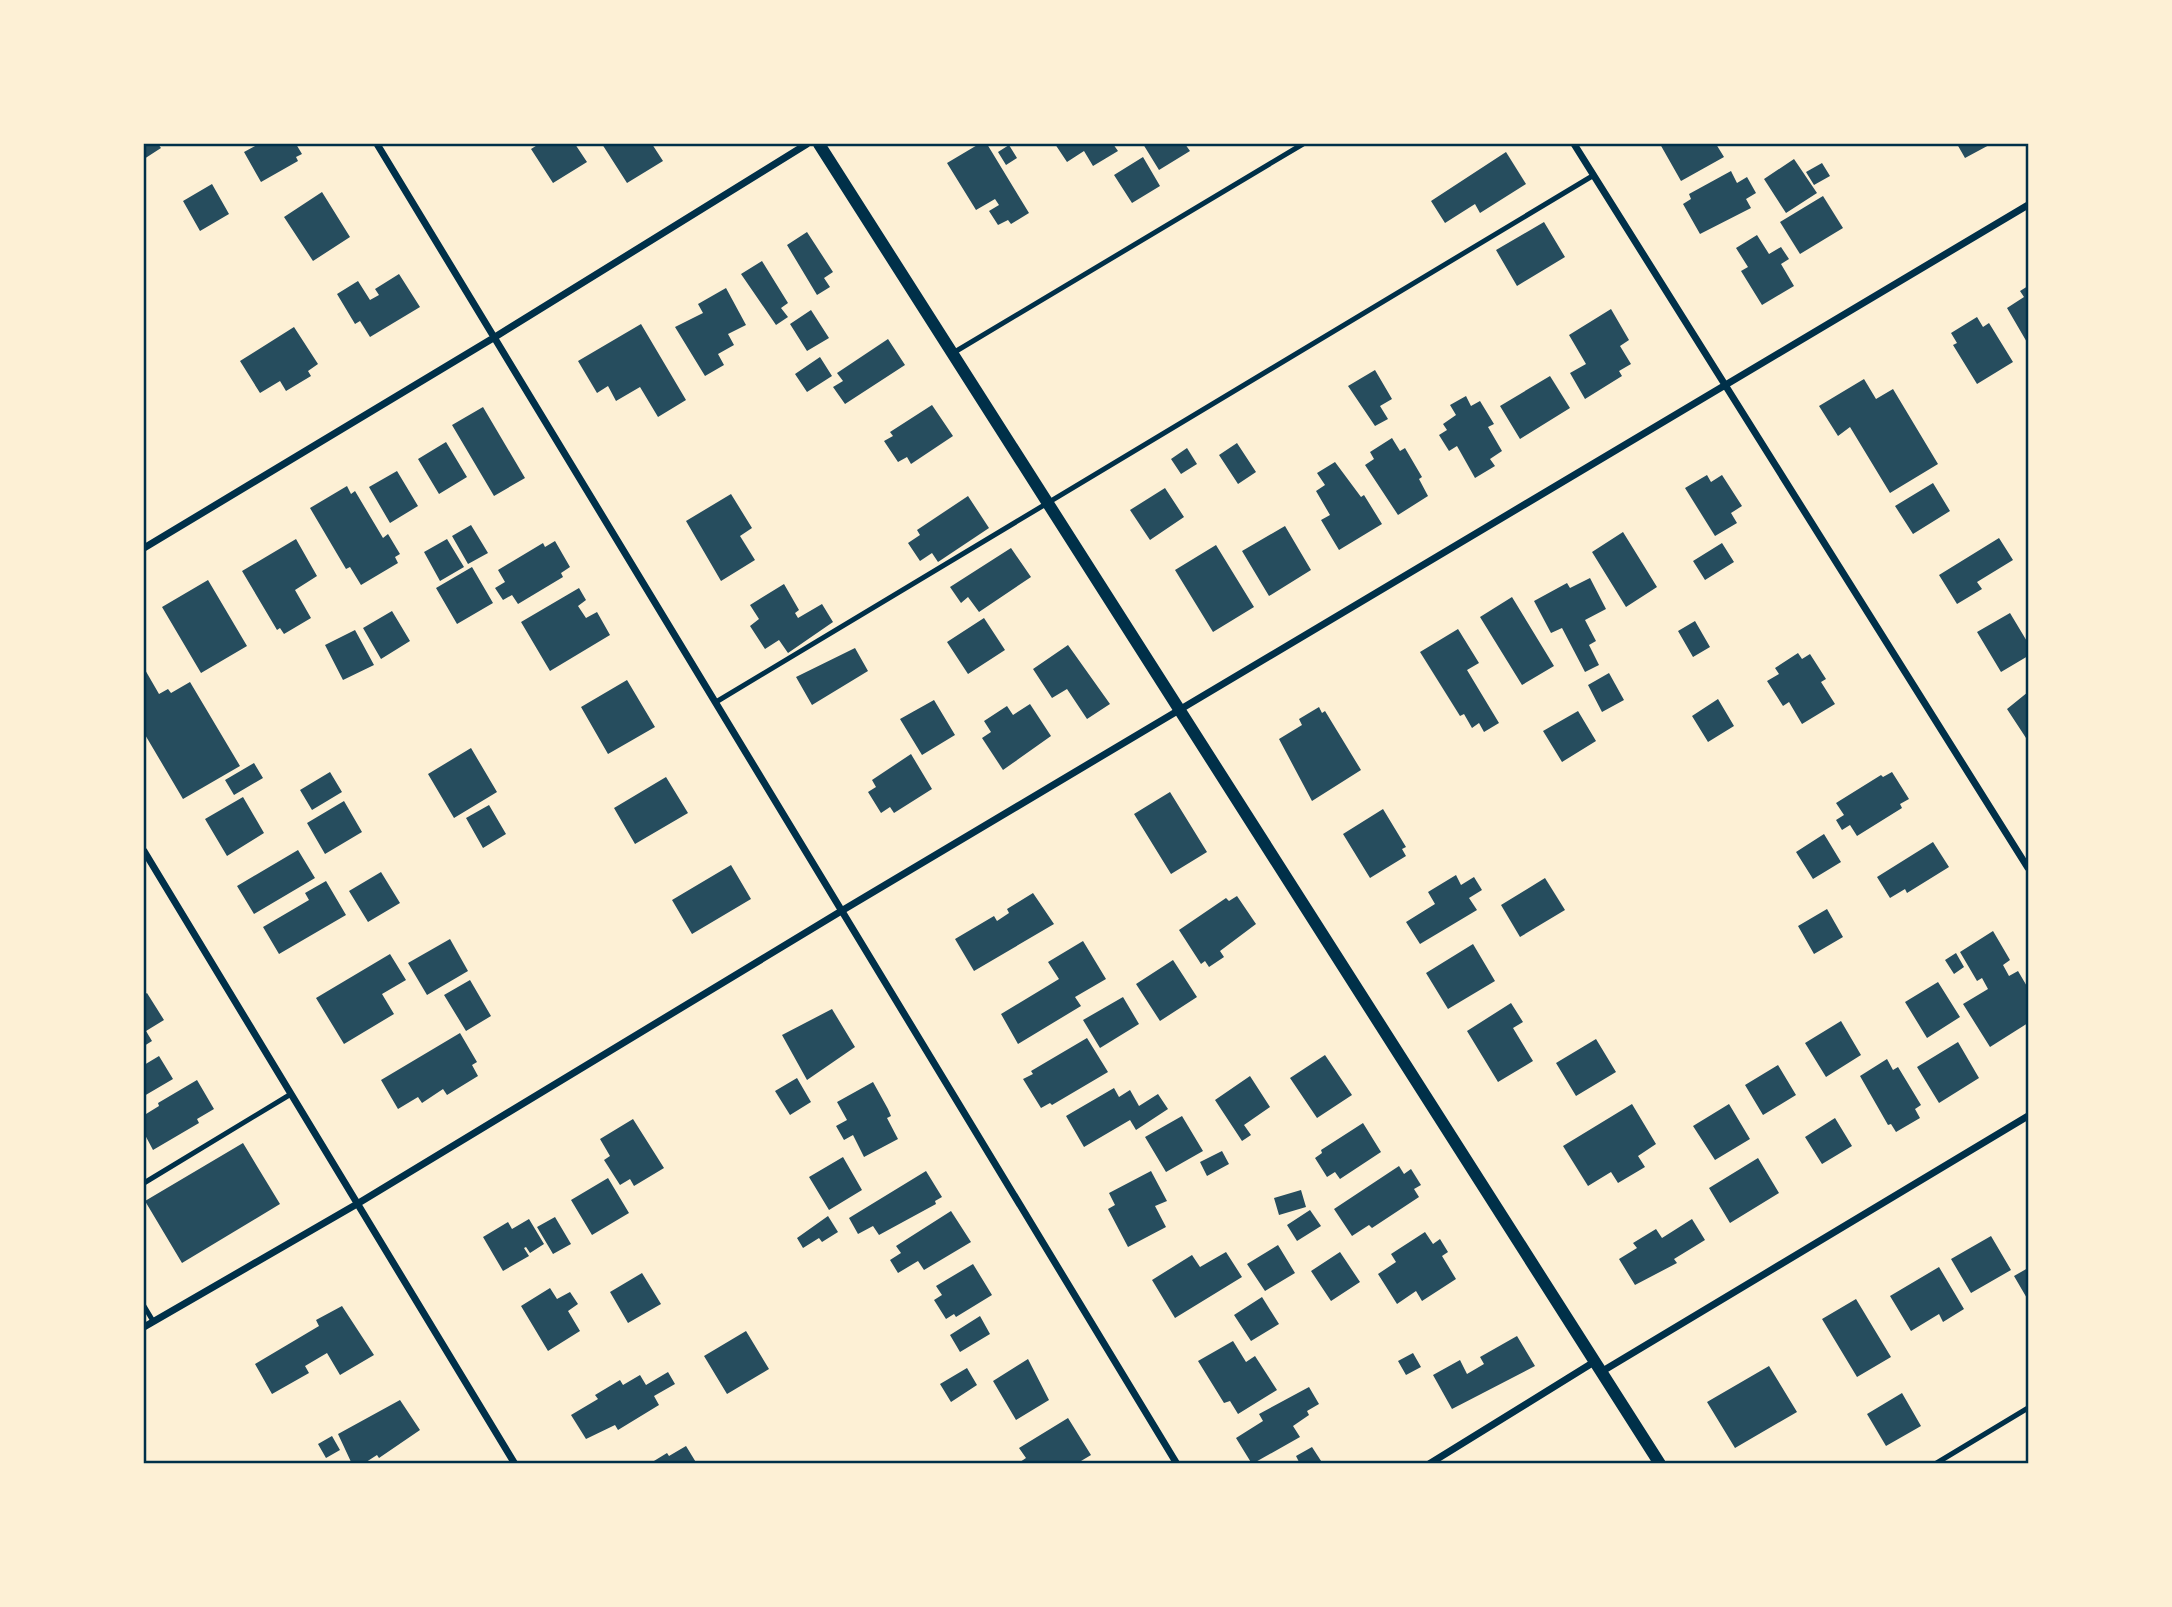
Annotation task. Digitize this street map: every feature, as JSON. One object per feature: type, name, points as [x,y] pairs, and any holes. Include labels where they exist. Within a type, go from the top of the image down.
[{"type":"street","points":[[377,144],[1177,1464]]},
{"type":"street","points":[[144,548],[495,337],[807,144]]},
{"type":"street","points":[[819,144],[1660,1464]]},
{"type":"street","points":[[1574,144],[2028,868]]},
{"type":"street","points":[[144,1326],[358,1204],[843,910],[2028,205]]},
{"type":"street","points":[[144,851],[515,1464]]},
{"type":"street","points":[[1429,1464],[2028,1116]]},
{"type":"lane","points":[[953,353],[1303,144]]},
{"type":"lane","points":[[716,702],[1594,175]]},
{"type":"lane","points":[[144,1183],[291,1094]]},
{"type":"lane","points":[[144,1306],[153,1321]]},
{"type":"lane","points":[[1935,1464],[2028,1408]]},
{"type":"building","points":[[144,144],[158,144],[161,148],[144,159]]},
{"type":"building","points":[[259,144],[296,144],[302,154],[296,157],[298,161],[261,182],[244,152]]},
{"type":"building","points":[[539,144],[575,144],[587,162],[553,183],[531,149]]},
{"type":"building","points":[[602,144],[652,144],[663,161],[627,183]]},
{"type":"building","points":[[979,144],[987,144],[1029,213],[1011,224],[1008,220],[998,225],[989,211],[999,205],[995,199],[976,210],[947,163]]},
{"type":"building","points":[[1055,144],[1113,144],[1118,151],[1093,166],[1084,151],[1067,162]]},
{"type":"building","points":[[1143,144],[1185,144],[1190,151],[1159,170]]},
{"type":"building","points":[[1660,144],[1716,144],[1724,157],[1681,181]]},
{"type":"building","points":[[1957,144],[1991,144],[1965,158]]},
{"type":"building","points":[[1009,145],[1017,158],[1006,165],[998,152]]},
{"type":"building","points":[[1506,152],[1526,184],[1480,213],[1475,204],[1445,223],[1431,201]]},
{"type":"building","points":[[1143,157],[1160,186],[1132,203],[1114,175]]},
{"type":"building","points":[[1794,159],[1817,193],[1786,213],[1764,179]]},
{"type":"building","points":[[1822,163],[1830,176],[1814,185],[1806,172]]},
{"type":"building","points":[[1731,171],[1737,183],[1747,177],[1756,193],[1746,199],[1751,208],[1700,234],[1683,204],[1691,199],[1689,194]]},
{"type":"building","points":[[212,184],[229,214],[200,231],[183,201]]},
{"type":"building","points":[[322,192],[350,237],[313,261],[284,217]]},
{"type":"building","points":[[1823,196],[1843,228],[1800,254],[1780,222]]},
{"type":"building","points":[[1544,222],[1565,257],[1517,286],[1496,250]]},
{"type":"building","points":[[807,232],[833,272],[824,278],[830,287],[817,295],[787,245]]},
{"type":"building","points":[[1757,235],[1769,254],[1781,247],[1789,259],[1781,264],[1794,286],[1762,305],[1741,271],[1748,267],[1736,248]]},
{"type":"building","points":[[762,261],[788,303],[781,308],[788,317],[776,325],[741,274]]},
{"type":"building","points":[[399,274],[420,307],[370,337],[360,321],[355,324],[337,294],[358,281],[370,300],[379,295],[375,289]]},
{"type":"building","points":[[2028,286],[2028,344],[2007,308],[2024,297],[2020,291]]},
{"type":"building","points":[[726,288],[746,325],[728,334],[734,345],[718,354],[724,365],[705,376],[675,327],[703,313],[698,304]]},
{"type":"building","points":[[1611,309],[1629,340],[1620,346],[1631,364],[1619,371],[1622,376],[1585,399],[1570,373],[1586,364],[1569,335]]},
{"type":"building","points":[[811,310],[829,338],[807,351],[790,324]]},
{"type":"building","points":[[1977,317],[1983,327],[1989,323],[2013,362],[1977,384],[1953,345],[1957,343],[1951,333]]},
{"type":"building","points":[[641,324],[686,400],[658,417],[640,387],[616,401],[608,386],[597,393],[578,361]]},
{"type":"building","points":[[294,327],[318,364],[308,371],[311,376],[286,391],[280,381],[260,393],[240,361]]},
{"type":"building","points":[[888,339],[905,365],[845,404],[833,387],[843,381],[837,373]]},
{"type":"building","points":[[820,357],[832,376],[807,392],[795,374]]},
{"type":"building","points":[[1375,370],[1392,399],[1380,406],[1388,419],[1375,426],[1348,386]]},
{"type":"building","points":[[1550,376],[1570,408],[1520,439],[1500,406]]},
{"type":"building","points":[[1864,379],[1876,399],[1893,389],[1938,464],[1890,493],[1850,427],[1838,436],[1819,406]]},
{"type":"building","points":[[1466,396],[1471,406],[1480,401],[1494,424],[1488,427],[1502,451],[1490,459],[1495,466],[1475,478],[1457,446],[1449,451],[1439,435],[1447,430],[1443,424],[1456,415],[1450,405]]},
{"type":"building","points":[[932,405],[953,436],[911,464],[907,457],[898,462],[884,441],[893,436],[890,432]]},
{"type":"building","points":[[483,407],[525,478],[494,496],[452,425]]},
{"type":"building","points":[[1392,438],[1400,451],[1405,448],[1422,477],[1419,479],[1428,496],[1398,515],[1365,465],[1374,459],[1370,452]]},
{"type":"building","points":[[446,442],[467,477],[439,494],[418,459]]},
{"type":"building","points":[[1237,443],[1256,472],[1238,484],[1219,455]]},
{"type":"building","points":[[1187,448],[1197,464],[1181,474],[1171,459]]},
{"type":"building","points":[[1335,462],[1361,497],[1364,495],[1382,524],[1339,550],[1321,520],[1330,515],[1316,491],[1325,485],[1317,473]]},
{"type":"building","points":[[397,471],[418,506],[390,523],[369,487]]},
{"type":"building","points":[[1707,475],[1711,482],[1722,475],[1742,506],[1731,513],[1737,523],[1715,536],[1685,488]]},
{"type":"building","points":[[1933,483],[1950,511],[1913,534],[1895,506]]},
{"type":"building","points":[[347,486],[351,494],[355,491],[383,538],[388,534],[400,554],[395,557],[398,563],[361,585],[350,567],[346,569],[310,508]]},
{"type":"building","points":[[1165,488],[1184,517],[1150,540],[1130,510]]},
{"type":"building","points":[[731,494],[752,528],[740,536],[755,560],[721,581],[686,521]]},
{"type":"building","points":[[968,496],[989,528],[938,562],[932,553],[920,561],[908,543],[920,535],[917,530]]},
{"type":"building","points":[[471,525],[488,553],[468,564],[452,536]]},
{"type":"building","points":[[1285,526],[1311,570],[1269,596],[1242,551]]},
{"type":"building","points":[[1623,532],[1657,587],[1626,607],[1592,552]]},
{"type":"building","points":[[1999,538],[2013,560],[1977,582],[1982,589],[1957,604],[1939,575]]},
{"type":"building","points":[[296,539],[317,576],[295,590],[311,618],[284,634],[280,628],[277,630],[242,571]]},
{"type":"building","points":[[447,539],[464,567],[440,581],[424,552]]},
{"type":"building","points":[[555,541],[570,567],[561,573],[563,577],[518,604],[512,595],[503,600],[495,588],[505,582],[498,570],[543,543],[545,547]]},
{"type":"building","points":[[1722,543],[1734,562],[1705,580],[1693,561]]},
{"type":"building","points":[[1216,545],[1254,607],[1213,632],[1175,570]]},
{"type":"building","points":[[1011,548],[1031,577],[979,612],[968,597],[961,603],[950,587]]},
{"type":"building","points":[[472,567],[493,603],[457,624],[436,588]]},
{"type":"building","points":[[1590,578],[1606,609],[1585,620],[1596,641],[1589,645],[1599,665],[1585,672],[1562,628],[1551,633],[1534,601],[1567,583],[1570,588]]},
{"type":"building","points":[[208,580],[247,646],[201,673],[162,607]]},
{"type":"building","points":[[784,584],[799,610],[795,613],[798,618],[822,604],[833,622],[788,653],[779,640],[765,649],[750,626],[759,619],[750,605]]},
{"type":"building","points":[[579,588],[586,600],[578,606],[586,618],[597,612],[610,635],[550,671],[521,622]]},
{"type":"building","points":[[1512,597],[1554,666],[1522,685],[1480,617]]},
{"type":"building","points":[[392,611],[410,641],[381,659],[363,628]]},
{"type":"building","points":[[2010,613],[2028,643],[2028,656],[2001,672],[1977,632]]},
{"type":"building","points":[[984,618],[1005,650],[968,674],[947,642]]},
{"type":"building","points":[[1695,621],[1710,647],[1693,657],[1678,631]]},
{"type":"building","points":[[1458,629],[1479,663],[1467,670],[1499,723],[1484,732],[1479,723],[1472,728],[1464,714],[1460,716],[1420,652]]},
{"type":"building","points":[[355,630],[374,665],[343,680],[325,645]]},
{"type":"building","points":[[1068,645],[1110,704],[1087,719],[1067,689],[1052,698],[1033,669]]},
{"type":"building","points":[[855,648],[868,671],[812,705],[796,677]]},
{"type":"building","points":[[1798,653],[1802,659],[1810,654],[1826,679],[1821,682],[1835,704],[1802,724],[1789,702],[1783,706],[1767,681],[1779,674],[1775,668]]},
{"type":"building","points":[[144,668],[159,694],[168,689],[171,693],[190,682],[240,766],[183,799],[144,733]]},
{"type":"building","points":[[1609,673],[1624,700],[1602,712],[1588,685]]},
{"type":"building","points":[[627,680],[655,727],[608,754],[581,707]]},
{"type":"building","points":[[2028,692],[2028,736],[2026,738],[2007,709]]},
{"type":"building","points":[[1718,699],[1734,726],[1708,742],[1692,716]]},
{"type":"building","points":[[934,700],[955,735],[922,755],[900,719]]},
{"type":"building","points":[[1030,704],[1051,736],[1003,770],[982,738],[991,732],[984,721],[1007,706],[1013,715]]},
{"type":"building","points":[[1319,707],[1322,713],[1325,711],[1361,770],[1312,801],[1279,739],[1302,725],[1299,719]]},
{"type":"building","points":[[1578,711],[1596,741],[1562,762],[1543,731]]},
{"type":"building","points":[[471,748],[497,792],[454,818],[428,774]]},
{"type":"building","points":[[911,754],[932,789],[894,813],[890,807],[881,813],[868,792],[876,787],[872,780]]},
{"type":"building","points":[[254,763],[263,778],[234,795],[225,780]]},
{"type":"building","points":[[330,772],[342,792],[312,810],[300,790]]},
{"type":"building","points":[[1892,772],[1909,799],[1900,804],[1902,808],[1857,836],[1850,825],[1842,830],[1836,820],[1844,815],[1836,803],[1881,775],[1883,777]]},
{"type":"building","points":[[666,777],[688,813],[635,844],[614,808]]},
{"type":"building","points":[[1170,792],[1207,852],[1171,874],[1134,814]]},
{"type":"building","points":[[243,797],[264,833],[227,856],[205,819]]},
{"type":"building","points":[[344,801],[362,832],[325,854],[307,823]]},
{"type":"building","points":[[489,805],[506,834],[483,848],[466,818]]},
{"type":"building","points":[[1383,809],[1406,847],[1402,849],[1406,856],[1370,878],[1343,834]]},
{"type":"building","points":[[1824,834],[1841,862],[1813,879],[1796,852]]},
{"type":"building","points":[[1933,842],[1949,867],[1907,893],[1905,889],[1890,898],[1877,877]]},
{"type":"building","points":[[298,850],[315,878],[254,914],[237,886]]},
{"type":"building","points":[[731,865],[751,899],[692,934],[672,900]]},
{"type":"building","points":[[381,872],[400,903],[368,922],[349,891]]},
{"type":"building","points":[[1456,875],[1461,885],[1474,877],[1482,890],[1469,898],[1477,910],[1420,944],[1406,922],[1435,904],[1428,892]]},
{"type":"building","points":[[1545,878],[1565,910],[1520,937],[1501,905]]},
{"type":"building","points":[[326,881],[346,915],[279,954],[263,927],[309,900],[305,893]]},
{"type":"building","points":[[1033,893],[1054,924],[974,971],[955,939],[994,916],[997,921],[1009,913],[1007,909]]},
{"type":"building","points":[[1237,896],[1256,924],[1220,951],[1224,957],[1209,967],[1205,961],[1201,964],[1179,930],[1226,898],[1229,901]]},
{"type":"building","points":[[1827,909],[1843,937],[1814,954],[1798,926]]},
{"type":"building","points":[[1993,931],[2010,960],[2003,965],[2009,976],[2018,971],[2028,988],[2028,1023],[1990,1047],[1963,1004],[1988,989],[1982,978],[1977,981],[1960,952]]},
{"type":"building","points":[[450,939],[468,971],[427,995],[408,963]]},
{"type":"building","points":[[1083,941],[1106,979],[1075,997],[1081,1006],[1018,1044],[1001,1014],[1059,979],[1048,962]]},
{"type":"building","points":[[1473,944],[1495,981],[1448,1009],[1426,973]]},
{"type":"building","points":[[1956,953],[1964,967],[1954,974],[1945,960]]},
{"type":"building","points":[[390,954],[406,980],[382,994],[394,1014],[344,1044],[316,998]]},
{"type":"building","points":[[1173,960],[1197,997],[1160,1021],[1136,984]]},
{"type":"building","points":[[470,980],[491,1016],[466,1031],[444,995]]},
{"type":"building","points":[[1938,982],[1960,1017],[1927,1038],[1905,1002]]},
{"type":"building","points":[[147,993],[164,1020],[146,1031],[152,1041],[144,1046],[144,995]]},
{"type":"building","points":[[1123,997],[1139,1024],[1100,1048],[1083,1020]]},
{"type":"building","points":[[1511,1003],[1523,1022],[1513,1028],[1533,1061],[1498,1082],[1467,1031]]},
{"type":"building","points":[[832,1009],[855,1047],[807,1080],[782,1035]]},
{"type":"building","points":[[1841,1021],[1861,1055],[1826,1077],[1805,1043]]},
{"type":"building","points":[[460,1033],[477,1062],[472,1065],[478,1076],[447,1095],[443,1089],[422,1103],[418,1097],[398,1109],[381,1080]]},
{"type":"building","points":[[1087,1038],[1108,1072],[1052,1105],[1050,1103],[1041,1108],[1023,1079],[1033,1074],[1031,1071]]},
{"type":"building","points":[[1596,1039],[1616,1072],[1576,1096],[1556,1063]]},
{"type":"building","points":[[1958,1042],[1979,1078],[1939,1103],[1917,1067]]},
{"type":"building","points":[[1325,1055],[1352,1095],[1317,1118],[1290,1078]]},
{"type":"building","points":[[159,1056],[173,1079],[144,1096],[144,1065]]},
{"type":"building","points":[[1887,1059],[1893,1070],[1898,1067],[1921,1105],[1915,1109],[1920,1118],[1896,1132],[1891,1124],[1888,1125],[1860,1076]]},
{"type":"building","points":[[1778,1065],[1796,1095],[1763,1115],[1745,1085]]},
{"type":"building","points":[[1250,1076],[1270,1107],[1244,1125],[1251,1135],[1242,1141],[1215,1100]]},
{"type":"building","points":[[797,1078],[811,1102],[790,1115],[775,1091]]},
{"type":"building","points":[[197,1080],[214,1109],[197,1119],[199,1123],[153,1150],[144,1133],[146,1114],[159,1106],[158,1103]]},
{"type":"building","points":[[873,1082],[888,1109],[891,1116],[887,1118],[898,1139],[864,1157],[853,1135],[844,1140],[836,1126],[847,1120],[837,1102]]},
{"type":"building","points":[[1114,1088],[1119,1097],[1130,1090],[1139,1106],[1158,1094],[1168,1109],[1136,1130],[1130,1120],[1084,1147],[1066,1116]]},
{"type":"building","points":[[1632,1104],[1656,1144],[1638,1156],[1645,1167],[1618,1183],[1611,1172],[1588,1186],[1563,1146]]},
{"type":"building","points":[[1729,1104],[1750,1139],[1715,1160],[1693,1126]]},
{"type":"building","points":[[1182,1116],[1203,1151],[1166,1172],[1145,1137]]},
{"type":"building","points":[[1835,1118],[1852,1146],[1822,1164],[1805,1137]]},
{"type":"building","points":[[633,1119],[664,1168],[634,1186],[630,1179],[620,1185],[604,1160],[610,1156],[600,1139]]},
{"type":"building","points":[[1363,1123],[1381,1152],[1340,1179],[1335,1172],[1327,1177],[1315,1158],[1322,1153],[1321,1150]]},
{"type":"building","points":[[243,1143],[280,1204],[182,1263],[145,1201]]},
{"type":"building","points":[[1222,1151],[1229,1164],[1207,1176],[1200,1162]]},
{"type":"building","points":[[843,1157],[862,1190],[829,1210],[809,1177]]},
{"type":"building","points":[[1758,1158],[1779,1193],[1730,1223],[1709,1188]]},
{"type":"building","points":[[1399,1166],[1404,1174],[1411,1169],[1421,1185],[1414,1189],[1419,1197],[1372,1228],[1369,1225],[1352,1236],[1334,1209]]},
{"type":"building","points":[[926,1171],[942,1197],[935,1201],[936,1204],[879,1235],[873,1226],[858,1234],[849,1218]]},
{"type":"building","points":[[1151,1171],[1167,1201],[1155,1206],[1166,1227],[1128,1247],[1108,1209],[1115,1205],[1109,1193]]},
{"type":"building","points":[[608,1178],[629,1213],[592,1235],[571,1200]]},
{"type":"building","points":[[1301,1190],[1306,1207],[1279,1215],[1274,1198]]},
{"type":"building","points":[[1310,1210],[1321,1226],[1297,1241],[1287,1225]]},
{"type":"building","points":[[951,1211],[971,1242],[924,1270],[918,1261],[898,1273],[890,1260],[901,1253],[896,1246]]},
{"type":"building","points":[[828,1216],[838,1232],[822,1242],[819,1238],[803,1248],[797,1238]]},
{"type":"building","points":[[555,1217],[571,1244],[553,1254],[537,1227]]},
{"type":"building","points":[[529,1219],[544,1244],[530,1253],[524,1248],[529,1256],[503,1271],[483,1237],[508,1222],[512,1229]]},
{"type":"building","points":[[1692,1219],[1705,1240],[1674,1259],[1677,1263],[1635,1285],[1619,1259],[1637,1248],[1633,1243],[1656,1229],[1662,1238]]},
{"type":"building","points":[[1425,1232],[1433,1244],[1440,1239],[1448,1252],[1442,1256],[1456,1279],[1422,1301],[1416,1291],[1397,1304],[1378,1274],[1396,1262],[1391,1254]]},
{"type":"building","points":[[1991,1236],[2011,1270],[1971,1293],[1951,1259]]},
{"type":"building","points":[[1278,1245],[1295,1273],[1265,1291],[1247,1264]]},
{"type":"building","points":[[1226,1252],[1242,1277],[1175,1318],[1152,1280],[1192,1255],[1200,1267]]},
{"type":"building","points":[[1340,1252],[1360,1282],[1331,1301],[1311,1271]]},
{"type":"building","points":[[973,1264],[992,1295],[956,1317],[954,1314],[946,1319],[934,1300],[942,1295],[936,1286]]},
{"type":"building","points":[[1939,1267],[1964,1309],[1943,1322],[1939,1314],[1911,1331],[1890,1296]]},
{"type":"building","points":[[2028,1268],[2028,1300],[2014,1276]]},
{"type":"building","points":[[642,1273],[661,1304],[628,1323],[610,1292]]},
{"type":"building","points":[[550,1288],[557,1299],[570,1292],[578,1304],[568,1311],[580,1331],[548,1351],[521,1306]]},
{"type":"building","points":[[1262,1297],[1279,1324],[1251,1341],[1234,1315]]},
{"type":"building","points":[[1856,1299],[1891,1357],[1857,1377],[1822,1319]]},
{"type":"building","points":[[342,1306],[374,1355],[340,1375],[327,1353],[305,1366],[309,1373],[272,1394],[255,1364],[319,1326],[316,1320]]},
{"type":"building","points":[[980,1316],[990,1334],[960,1352],[950,1335]]},
{"type":"building","points":[[746,1331],[769,1369],[727,1394],[704,1356]]},
{"type":"building","points":[[1517,1336],[1535,1366],[1452,1409],[1433,1375],[1460,1360],[1467,1374],[1484,1364],[1480,1357]]},
{"type":"building","points":[[1233,1341],[1246,1362],[1255,1356],[1277,1390],[1238,1414],[1230,1401],[1224,1403],[1198,1361]]},
{"type":"building","points":[[1413,1353],[1421,1367],[1406,1375],[1398,1361]]},
{"type":"building","points":[[1028,1359],[1049,1400],[1016,1420],[993,1381]]},
{"type":"building","points":[[1769,1366],[1797,1412],[1735,1448],[1707,1402]]},
{"type":"building","points":[[967,1368],[977,1385],[951,1402],[940,1384]]},
{"type":"building","points":[[668,1372],[675,1384],[654,1396],[659,1405],[618,1430],[615,1425],[586,1439],[571,1415],[598,1399],[595,1395],[620,1380],[623,1385],[640,1375],[646,1385]]},
{"type":"building","points":[[1309,1387],[1319,1404],[1307,1411],[1309,1415],[1293,1426],[1300,1437],[1252,1464],[1236,1438],[1263,1421],[1259,1414]]},
{"type":"building","points":[[1902,1393],[1921,1426],[1886,1446],[1867,1414]]},
{"type":"building","points":[[400,1400],[420,1430],[379,1458],[377,1455],[363,1464],[352,1464],[338,1434]]},
{"type":"building","points":[[1068,1418],[1091,1455],[1076,1464],[1017,1464],[1026,1458],[1019,1448]]},
{"type":"building","points":[[332,1436],[340,1450],[326,1458],[318,1444]]},
{"type":"building","points":[[686,1446],[697,1464],[649,1464],[667,1453],[669,1456]]},
{"type":"building","points":[[1312,1447],[1323,1464],[1300,1464],[1296,1456]]}]
